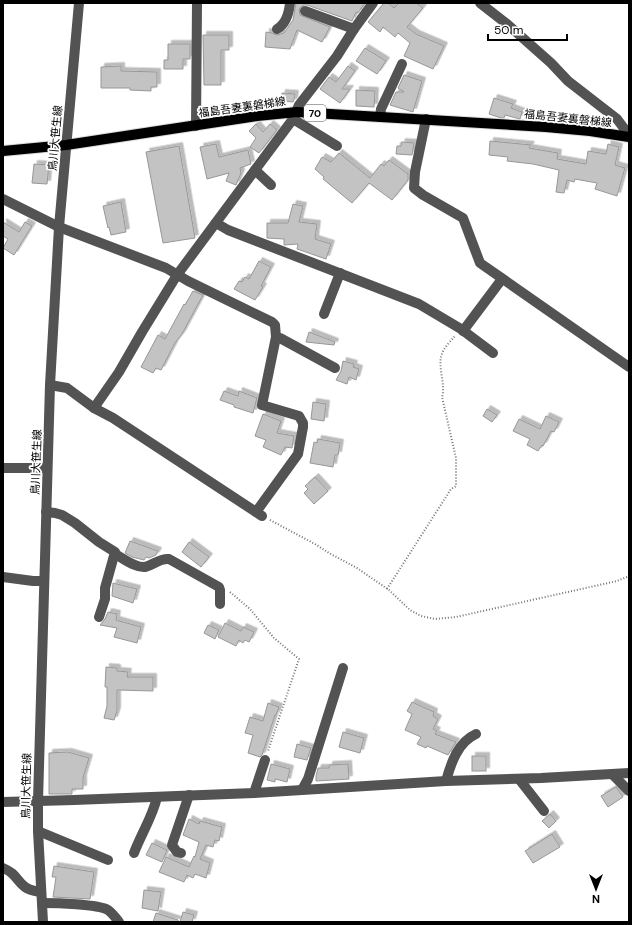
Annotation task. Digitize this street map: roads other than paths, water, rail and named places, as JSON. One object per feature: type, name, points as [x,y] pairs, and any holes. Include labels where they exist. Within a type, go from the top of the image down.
[{"type":"main road","name":"福島吾妻裏磐梯線","points":[[3,151],[66,145],[257,116],[426,119],[546,126],[629,136]]},
{"type":"street","name":"鳥川大笹生線","points":[[43,922],[38,831],[38,801],[50,386],[59,227],[79,3]]},
{"type":"street","points":[[196,126],[197,3]]},
{"type":"street","points":[[277,29],[281,27],[284,22],[289,11],[290,3]]},
{"type":"street","points":[[94,408],[119,372],[177,275],[295,116],[299,105],[337,56],[373,3]]},
{"type":"street","points":[[480,3],[546,58],[568,81],[617,119],[629,136]]},
{"type":"street","points":[[305,11],[354,29]]},
{"type":"street","points":[[380,117],[381,109],[402,64]]},
{"type":"street","points":[[295,116],[337,146]]},
{"type":"street","points":[[426,119],[414,188],[423,195],[463,218],[480,263],[629,367]]},
{"type":"street","points":[[255,170],[271,185]]},
{"type":"street","points":[[3,199],[59,227],[166,268],[188,281],[272,322],[275,325],[276,337],[262,405],[299,416],[303,422],[303,426],[298,454],[259,514],[113,418],[94,408],[67,388],[50,386]]},
{"type":"street","points":[[216,223],[228,230],[340,272],[418,304],[462,330],[493,353]]},
{"type":"street","points":[[324,314],[340,272]]},
{"type":"street","points":[[462,330],[502,279]]},
{"type":"street","points":[[276,337],[336,368]]},
{"type":"street","points":[[3,468],[47,468]]},
{"type":"street","points":[[46,512],[62,515],[115,552],[115,554],[140,567],[146,567],[161,560],[169,559],[219,587],[220,604]]},
{"type":"street","points":[[99,617],[105,599],[105,588],[115,554]]},
{"type":"street","points":[[3,577],[44,581]]},
{"type":"street","points":[[302,790],[308,779],[342,668]]},
{"type":"street","points":[[446,780],[449,767],[456,754],[467,738],[476,734]]},
{"type":"street","points":[[254,793],[265,760]]},
{"type":"street","points":[[3,802],[254,793],[446,780],[519,779],[629,773]]},
{"type":"street","points":[[612,774],[629,791]]},
{"type":"street","points":[[519,779],[544,811]]},
{"type":"street","points":[[181,853],[177,852],[172,846],[189,795]]},
{"type":"street","points":[[134,853],[156,805],[157,797]]},
{"type":"street","points":[[38,831],[108,860]]},
{"type":"street","points":[[3,868],[14,873],[25,887],[30,890],[41,892]]},
{"type":"street","points":[[42,903],[63,903],[104,909],[112,913],[119,922]]}]
